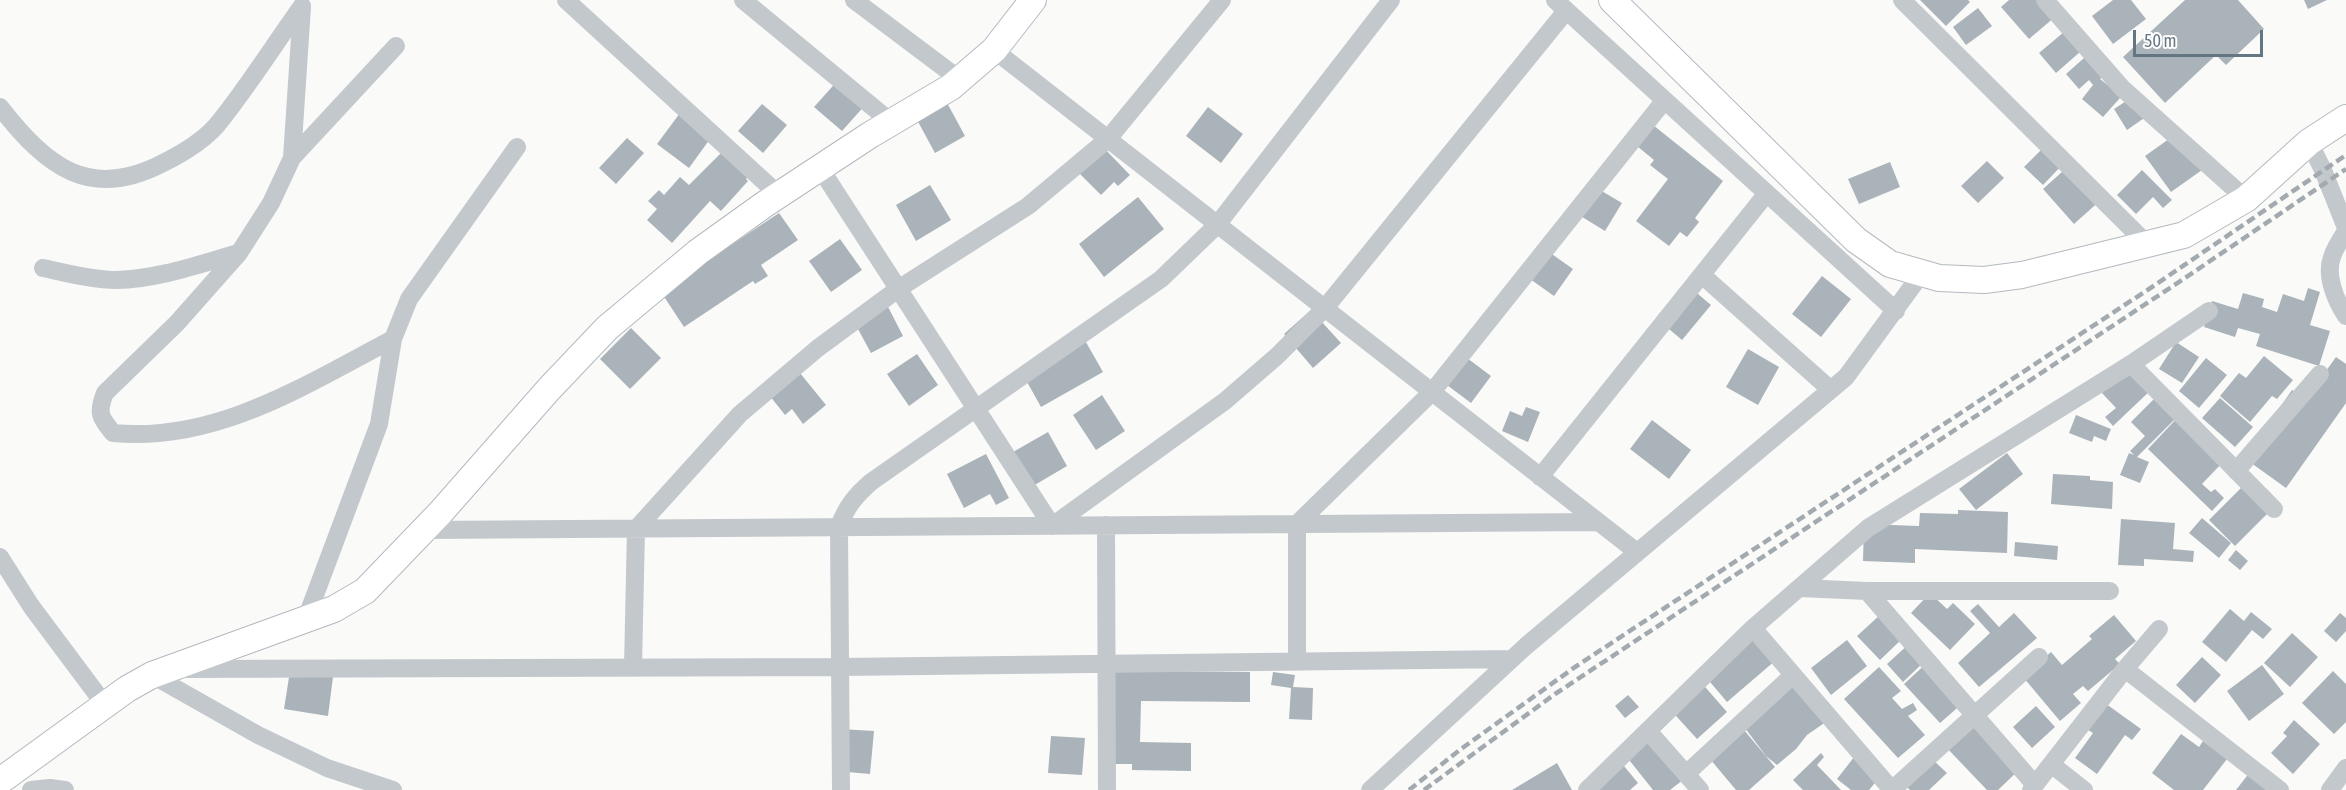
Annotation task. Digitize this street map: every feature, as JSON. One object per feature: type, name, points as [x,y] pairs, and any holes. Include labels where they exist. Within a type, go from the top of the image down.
[{"type":"street","points":[[566,0],[779,195]]},
{"type":"street","points":[[744,0],[891,122]]},
{"type":"street","points":[[854,0],[959,79]]},
{"type":"street","points":[[0,781],[127,689],[159,672],[334,609],[365,591],[425,530],[549,389],[607,328],[698,252],[779,195],[959,79],[994,50],[1033,0]]},
{"type":"street","points":[[633,667],[636,529],[740,414],[819,348],[898,289],[1028,206],[1108,139],[1222,0]]},
{"type":"street","points":[[841,790],[839,527],[844,510],[854,497],[871,482],[1161,279],[1217,225],[1391,0]]},
{"type":"street","points":[[1612,0],[1856,240],[1890,264],[1939,278],[1984,280],[2022,275],[2184,235],[2246,199],[2309,142],[2346,118]]},
{"type":"street","points":[[1902,0],[2147,244]]},
{"type":"street","points":[[2045,0],[2122,88],[2246,199]]},
{"type":"street","points":[[0,107],[48,158],[74,174],[94,180],[128,178],[184,152],[216,126],[304,3]]},
{"type":"street","points":[[292,158],[304,3]]},
{"type":"street","points":[[1052,526],[1225,401],[1277,356],[1325,308],[1561,6],[1896,311]]},
{"type":"street","points":[[393,339],[280,399],[217,424],[144,436],[113,433],[102,419],[100,408],[105,393],[177,323],[238,253],[271,203],[292,158],[396,46]]},
{"type":"street","points":[[994,50],[1637,552]]},
{"type":"street","points":[[1297,661],[1297,524],[1431,392],[1665,101]]},
{"type":"street","points":[[2309,142],[2323,170],[2346,229],[2331,258],[2331,279],[2339,305],[2346,316]]},
{"type":"street","points":[[306,619],[379,424],[393,339],[409,299],[518,147]]},
{"type":"street","points":[[820,168],[1052,526]]},
{"type":"street","points":[[1540,477],[1767,193]]},
{"type":"street","points":[[44,268],[83,277],[117,280],[159,275],[238,253]]},
{"type":"street","points":[[1370,790],[1512,659],[1846,377],[1922,273]]},
{"type":"street","points":[[1701,275],[1831,390]]},
{"type":"street","points":[[1587,790],[1753,628],[1869,528],[2131,364],[2209,311]]},
{"type":"street","points":[[2131,364],[2274,509]]},
{"type":"street","points":[[2236,471],[2320,374]]},
{"type":"street","points":[[425,530],[1598,522]]},
{"type":"street","points":[[1106,525],[1107,790]]},
{"type":"street","points":[[0,557],[7,580],[31,606],[105,705]]},
{"type":"street","points":[[1800,588],[1867,591],[2110,591]]},
{"type":"street","points":[[1867,591],[1975,715],[2033,788],[2125,669],[2159,629]]},
{"type":"street","points":[[1753,628],[1892,790],[2039,657]]},
{"type":"street","points":[[159,672],[1512,659]]},
{"type":"street","points":[[2125,669],[2280,790]]},
{"type":"street","points":[[159,672],[258,735],[327,768],[393,790]]},
{"type":"street","points":[[1686,774],[1793,675]]},
{"type":"street","points":[[1648,732],[1700,790]]},
{"type":"street","points":[[2051,764],[2084,790]]},
{"type":"street","points":[[2335,788],[2346,768]]},
{"type":"street","points":[[31,790],[55,789]]},
{"type":"building","points":[[1920,0],[1968,0],[1970,2],[1946,26]]},
{"type":"building","points":[[2009,0],[2043,0],[2056,16],[2029,39],[2001,7]]},
{"type":"building","points":[[2113,0],[2131,0],[2146,19],[2113,44],[2092,16]]},
{"type":"building","points":[[2185,0],[2238,0],[2264,29],[2226,65],[2216,55],[2165,103],[2123,57]]},
{"type":"building","points":[[2304,0],[2327,0],[2308,9]]},
{"type":"building","points":[[1978,8],[1992,26],[1966,45],[1953,27]]},
{"type":"building","points":[[2071,26],[2088,45],[2056,73],[2039,53]]},
{"type":"building","points":[[2093,50],[2110,70],[2100,79],[2110,87],[2128,89],[2103,117],[2082,99],[2093,85],[2089,80],[2079,89],[2066,74]]},
{"type":"building","points":[[840,78],[867,103],[842,131],[814,107]]},
{"type":"building","points":[[2137,94],[2150,114],[2127,130],[2114,109]]},
{"type":"building","points":[[946,101],[965,136],[935,153],[916,118]]},
{"type":"building","points":[[762,104],[787,125],[763,153],[738,131]]},
{"type":"building","points":[[1208,107],[1243,134],[1221,163],[1186,136]]},
{"type":"building","points":[[683,109],[715,132],[689,168],[657,144]]},
{"type":"building","points":[[1653,125],[1723,181],[1695,218],[1699,222],[1687,237],[1680,232],[1669,246],[1636,221],[1668,179],[1650,165],[1654,160],[1637,146]]},
{"type":"building","points":[[2176,134],[2202,170],[2171,192],[2145,156]]},
{"type":"building","points":[[627,138],[644,153],[616,184],[599,168]]},
{"type":"building","points":[[1099,143],[1130,175],[1118,186],[1114,182],[1101,195],[1074,168]]},
{"type":"building","points":[[727,147],[753,171],[746,179],[748,181],[721,211],[710,201],[672,243],[647,220],[657,209],[648,201],[659,190],[664,195],[680,177],[689,185]]},
{"type":"building","points":[[2044,147],[2063,164],[2043,185],[2024,167]]},
{"type":"building","points":[[1987,161],[2004,178],[1978,203],[1961,186]]},
{"type":"building","points":[[1890,162],[1900,187],[1859,204],[1848,179]]},
{"type":"building","points":[[2072,163],[2103,198],[2074,224],[2043,189]]},
{"type":"building","points":[[2142,170],[2172,200],[2163,208],[2153,197],[2136,214],[2117,195]]},
{"type":"building","points":[[930,185],[951,220],[916,241],[896,205]]},
{"type":"building","points":[[1595,187],[1622,203],[1605,231],[1579,215]]},
{"type":"building","points":[[1138,197],[1164,229],[1104,277],[1079,244]]},
{"type":"building","points":[[779,213],[798,240],[761,265],[768,276],[755,284],[753,281],[684,327],[661,292]]},
{"type":"building","points":[[840,239],[862,270],[831,292],[809,261]]},
{"type":"building","points":[[1539,245],[1573,269],[1554,296],[1523,274]]},
{"type":"building","points":[[1822,276],[1851,299],[1821,337],[1792,314]]},
{"type":"building","points":[[1685,283],[1711,305],[1682,340],[1656,318]]},
{"type":"building","points":[[2308,288],[2320,292],[2310,325],[2330,331],[2319,366],[2256,346],[2260,334],[2238,328],[2235,337],[2204,327],[2212,301],[2238,309],[2243,293],[2264,299],[2262,307],[2277,312],[2283,294],[2304,301]]},
{"type":"building","points":[[885,301],[903,336],[871,353],[852,318]]},
{"type":"building","points":[[1311,310],[1341,343],[1313,368],[1284,334]]},
{"type":"building","points":[[631,328],[661,358],[630,389],[600,359]]},
{"type":"building","points":[[1083,337],[1103,372],[1041,407],[1021,371]]},
{"type":"building","points":[[2176,342],[2199,357],[2182,383],[2159,369]]},
{"type":"building","points":[[1748,349],[1779,367],[1758,405],[1726,387]]},
{"type":"building","points":[[917,354],[938,385],[909,406],[887,374]]},
{"type":"building","points":[[1463,355],[1491,376],[1471,403],[1443,382]]},
{"type":"building","points":[[2264,356],[2293,380],[2277,399],[2272,396],[2250,422],[2220,396],[2239,373],[2246,378]]},
{"type":"building","points":[[2336,357],[2346,364],[2346,403],[2286,488],[2247,460],[2262,433],[2292,390],[2306,399]]},
{"type":"building","points":[[2206,358],[2227,375],[2199,408],[2179,391]]},
{"type":"building","points":[[791,362],[826,405],[803,424],[792,409],[785,415],[762,386]]},
{"type":"building","points":[[2131,365],[2153,388],[2113,426],[2105,417],[2116,408],[2102,393]]},
{"type":"building","points":[[2161,392],[2181,413],[2137,457],[2149,462],[2140,483],[2120,475],[2129,453],[2134,455],[2130,451],[2145,436],[2131,422]]},
{"type":"building","points":[[1102,395],[1125,431],[1096,450],[1073,415]]},
{"type":"building","points":[[2220,398],[2253,427],[2235,447],[2202,418]]},
{"type":"building","points":[[1526,407],[1540,412],[1528,442],[1502,431],[1510,411],[1522,416]]},
{"type":"building","points":[[2076,415],[2111,429],[2106,441],[2094,436],[2092,442],[2069,433]]},
{"type":"building","points":[[2179,416],[2223,462],[2202,484],[2211,492],[2215,489],[2224,498],[2212,511],[2148,449]]},
{"type":"building","points":[[1652,420],[1691,450],[1669,479],[1630,449]]},
{"type":"building","points":[[1048,432],[1067,466],[1033,486],[1013,452]]},
{"type":"building","points":[[2007,453],[2023,474],[1976,510],[1959,489]]},
{"type":"building","points":[[986,454],[1009,498],[996,505],[990,494],[964,508],[947,474]]},
{"type":"building","points":[[2053,474],[2090,476],[2090,480],[2113,482],[2112,509],[2051,504]]},
{"type":"building","points":[[2244,485],[2270,511],[2235,546],[2209,520]]},
{"type":"building","points":[[1958,510],[2008,512],[2007,553],[1915,549],[1915,563],[1863,561],[1864,524],[1919,526],[1920,513],[1958,514]]},
{"type":"building","points":[[2202,518],[2231,543],[2219,558],[2189,533]]},
{"type":"building","points":[[2121,519],[2175,523],[2173,549],[2194,551],[2193,562],[2144,559],[2144,566],[2118,565]]},
{"type":"building","points":[[2015,542],[2058,546],[2057,560],[2014,556]]},
{"type":"building","points":[[2236,550],[2248,561],[2240,570],[2228,560]]},
{"type":"building","points":[[1930,593],[1947,609],[1953,603],[1975,624],[1950,650],[1911,613]]},
{"type":"building","points":[[1978,604],[1999,627],[2014,613],[2037,638],[1979,687],[1958,663],[1990,633],[1970,611]]},
{"type":"building","points":[[2230,609],[2244,621],[2251,612],[2272,629],[2263,639],[2252,630],[2226,662],[2202,642]]},
{"type":"building","points":[[2340,613],[2346,618],[2346,631],[2336,642],[2324,631]]},
{"type":"building","points":[[1881,614],[1903,638],[1880,660],[1857,636]]},
{"type":"building","points":[[2114,615],[2136,641],[2115,659],[2120,664],[2088,691],[2083,686],[2073,694],[2081,703],[2060,721],[2023,677],[2051,652],[2062,665],[2092,639],[2089,636]]},
{"type":"building","points":[[2292,633],[2318,657],[2290,687],[2264,663]]},
{"type":"building","points":[[1754,634],[1776,660],[1727,702],[1705,676]]},
{"type":"building","points":[[1847,640],[1867,666],[1831,695],[1811,668]]},
{"type":"building","points":[[1910,643],[1926,660],[1903,682],[1887,664]]},
{"type":"building","points":[[2202,657],[2221,675],[2195,703],[2176,685]]},
{"type":"building","points":[[1928,662],[1964,702],[1940,723],[1904,684]]},
{"type":"building","points":[[2262,665],[2284,694],[2249,721],[2227,691]]},
{"type":"building","points":[[1879,667],[1901,691],[1892,698],[1902,709],[1913,703],[1917,710],[1908,716],[1925,735],[1898,758],[1844,699]]},
{"type":"building","points":[[290,671],[333,677],[328,716],[284,709]]},
{"type":"building","points":[[1112,671],[1250,672],[1250,702],[1141,701],[1140,742],[1191,743],[1191,771],[1132,770],[1132,764],[1111,764]]},
{"type":"building","points":[[2333,671],[2346,684],[2346,722],[2334,734],[2302,703]]},
{"type":"building","points":[[1273,672],[1295,675],[1293,687],[1313,688],[1312,720],[1289,719],[1291,688],[1271,685]]},
{"type":"building","points":[[1699,680],[1727,712],[1697,739],[1668,707]]},
{"type":"building","points":[[1797,680],[1830,719],[1807,735],[1796,749],[1777,765],[1766,756],[1742,724]]},
{"type":"building","points":[[1628,695],[1639,707],[1625,718],[1615,706]]},
{"type":"building","points":[[2102,701],[2141,729],[2132,740],[2125,735],[2097,774],[2075,758],[2093,733],[2083,727]]},
{"type":"building","points":[[2036,706],[2055,727],[2032,748],[2013,727]]},
{"type":"building","points":[[1973,718],[2021,768],[1998,790],[1987,790],[1944,745]]},
{"type":"building","points":[[2294,720],[2320,744],[2293,774],[2271,753],[2287,736],[2283,733]]},
{"type":"building","points":[[1650,728],[1688,776],[1670,790],[1653,790],[1622,751]]},
{"type":"building","points":[[840,729],[874,731],[870,774],[836,771]]},
{"type":"building","points":[[1744,730],[1775,767],[1749,790],[1736,790],[1710,759]]},
{"type":"building","points":[[2181,734],[2199,747],[2203,741],[2227,759],[2203,790],[2174,790],[2152,773]]},
{"type":"building","points":[[1051,736],[1085,738],[1082,775],[1048,773]]},
{"type":"building","points":[[1858,752],[1884,772],[1869,790],[1851,790],[1837,779]]},
{"type":"building","points":[[1821,753],[1824,757],[1817,765],[1841,790],[1803,790],[1793,780]]},
{"type":"building","points":[[1932,759],[1947,773],[1929,790],[1910,790],[1905,785]]},
{"type":"building","points":[[1619,760],[1638,783],[1630,790],[1596,790]]},
{"type":"building","points":[[1557,763],[1572,790],[1512,790]]},
{"type":"building","points":[[2250,772],[2272,790],[2236,790]]},
{"type":"railway","points":[[1409,790],[1461,749],[1575,667],[2152,287],[2346,155]]},
{"type":"railway","points":[[1424,790],[1555,694],[2346,169]]}]
